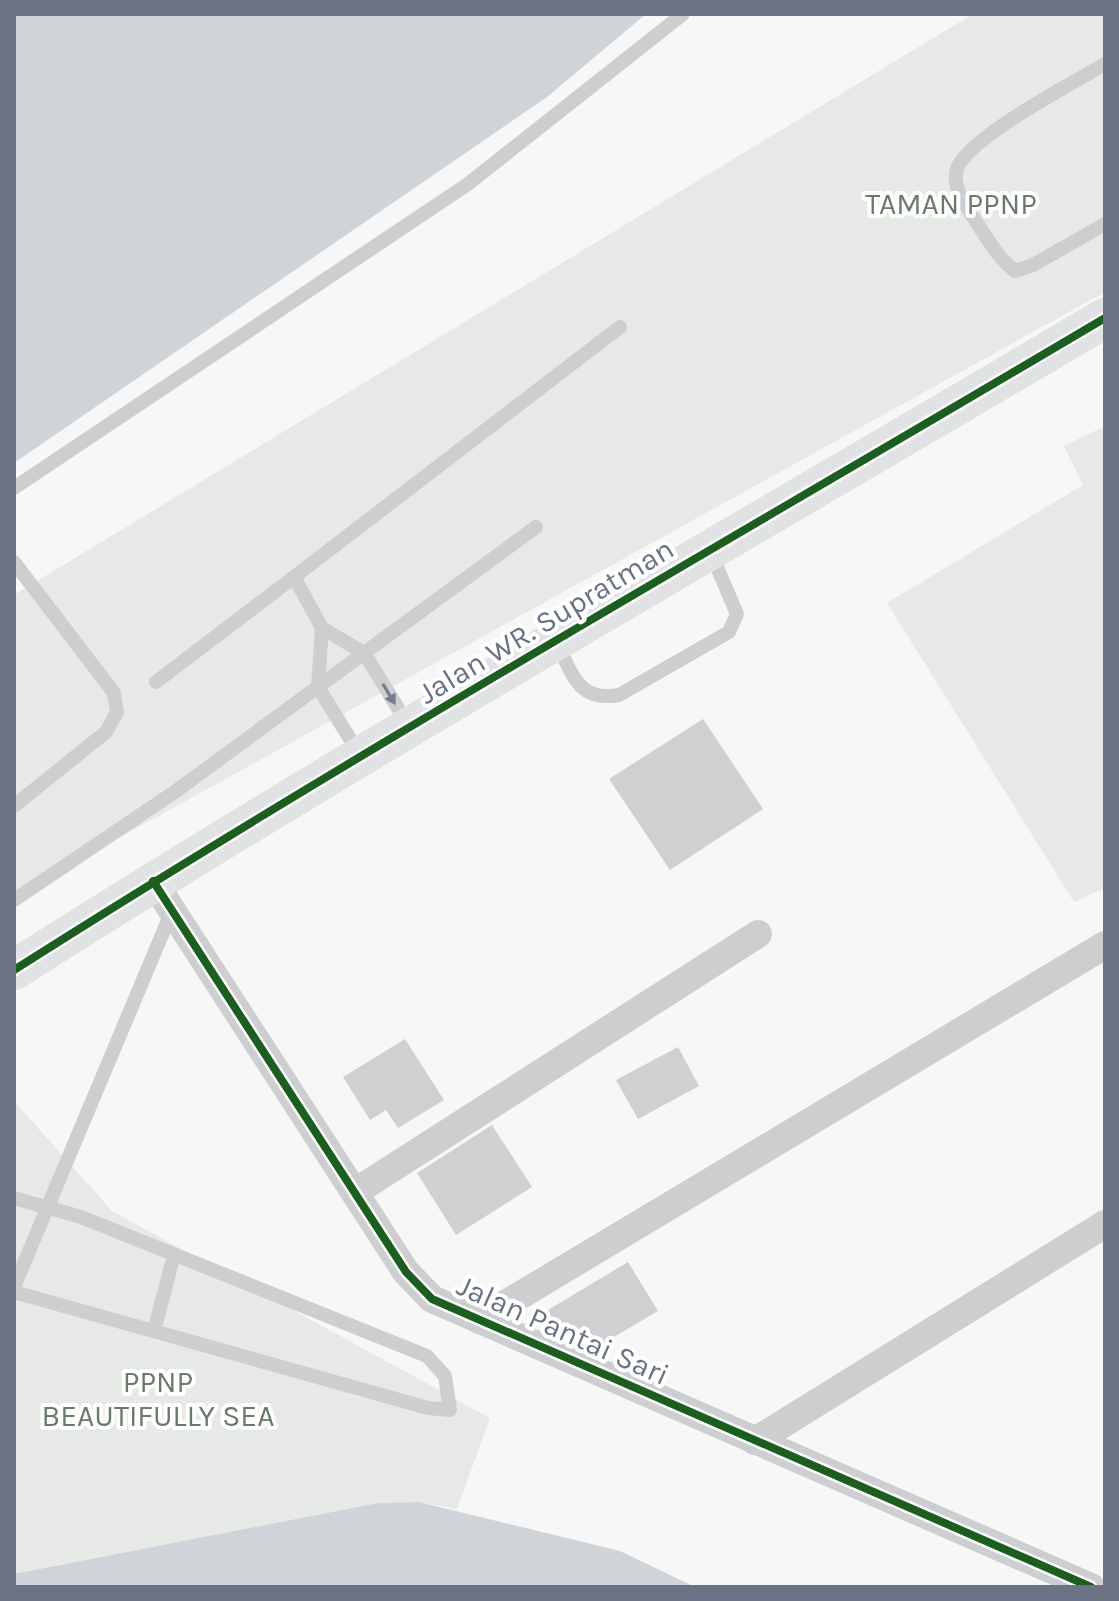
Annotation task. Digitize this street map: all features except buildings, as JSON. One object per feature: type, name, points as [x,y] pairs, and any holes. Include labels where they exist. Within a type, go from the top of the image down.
[{"type":"street","name":"Jalan WR. Supratman","points":[[14,970],[163,896],[362,758],[1105,318]]},
{"type":"street","name":"Jalan Pantai Sari","points":[[163,896],[406,1272],[432,1299],[1091,1587]]},
{"type":"street","points":[[355,1192],[758,934]]},
{"type":"street","points":[[479,1320],[1105,945]]},
{"type":"street","points":[[755,1441],[1105,1224]]},
{"type":"lane","points":[[14,488],[468,184],[683,14]]},
{"type":"lane","points":[[1105,64],[985,136],[960,162],[956,174],[960,196],[1000,259],[1015,271],[1033,265],[1105,224]]},
{"type":"lane","points":[[156,682],[620,327]]},
{"type":"lane","points":[[14,900],[176,791],[536,527]]},
{"type":"lane","points":[[556,641],[580,689],[601,698],[619,695],[729,632],[737,614],[710,552]]},
{"type":"lane","points":[[14,562],[114,693],[117,712],[106,732],[14,806]]},
{"type":"lane","points":[[294,577],[322,628],[364,653],[411,729]]},
{"type":"lane","points":[[322,628],[318,687],[362,758]]},
{"type":"lane","points":[[14,1198],[49,1208],[174,1255],[427,1356],[445,1376],[450,1410],[428,1408],[14,1289],[49,1208],[163,896]]},
{"type":"lane","points":[[154,1331],[174,1255]]},
{"type":"green space","name":"TAMAN PPNP","points":[[973,14],[1105,14],[1105,292],[14,896],[14,595]]},
{"type":"green space","points":[[1105,426],[1105,888],[1074,902],[887,603],[1083,485],[1064,446]]},
{"type":"green space","name":"PPNP BEAUTIFULLY SEA","points":[[14,1101],[112,1211],[490,1418],[457,1509],[419,1502],[378,1503],[14,1574]]},
{"type":"shaded area","points":[[14,14],[646,14],[547,97],[14,463]]},
{"type":"shaded area","points":[[419,1502],[620,1551],[695,1587],[14,1587],[14,1574],[378,1503]]},
{"type":"cycle path","points":[[14,970],[420,721],[1105,318]]},
{"type":"cycle path","points":[[153,881],[406,1272],[432,1299],[1091,1587]]}]
